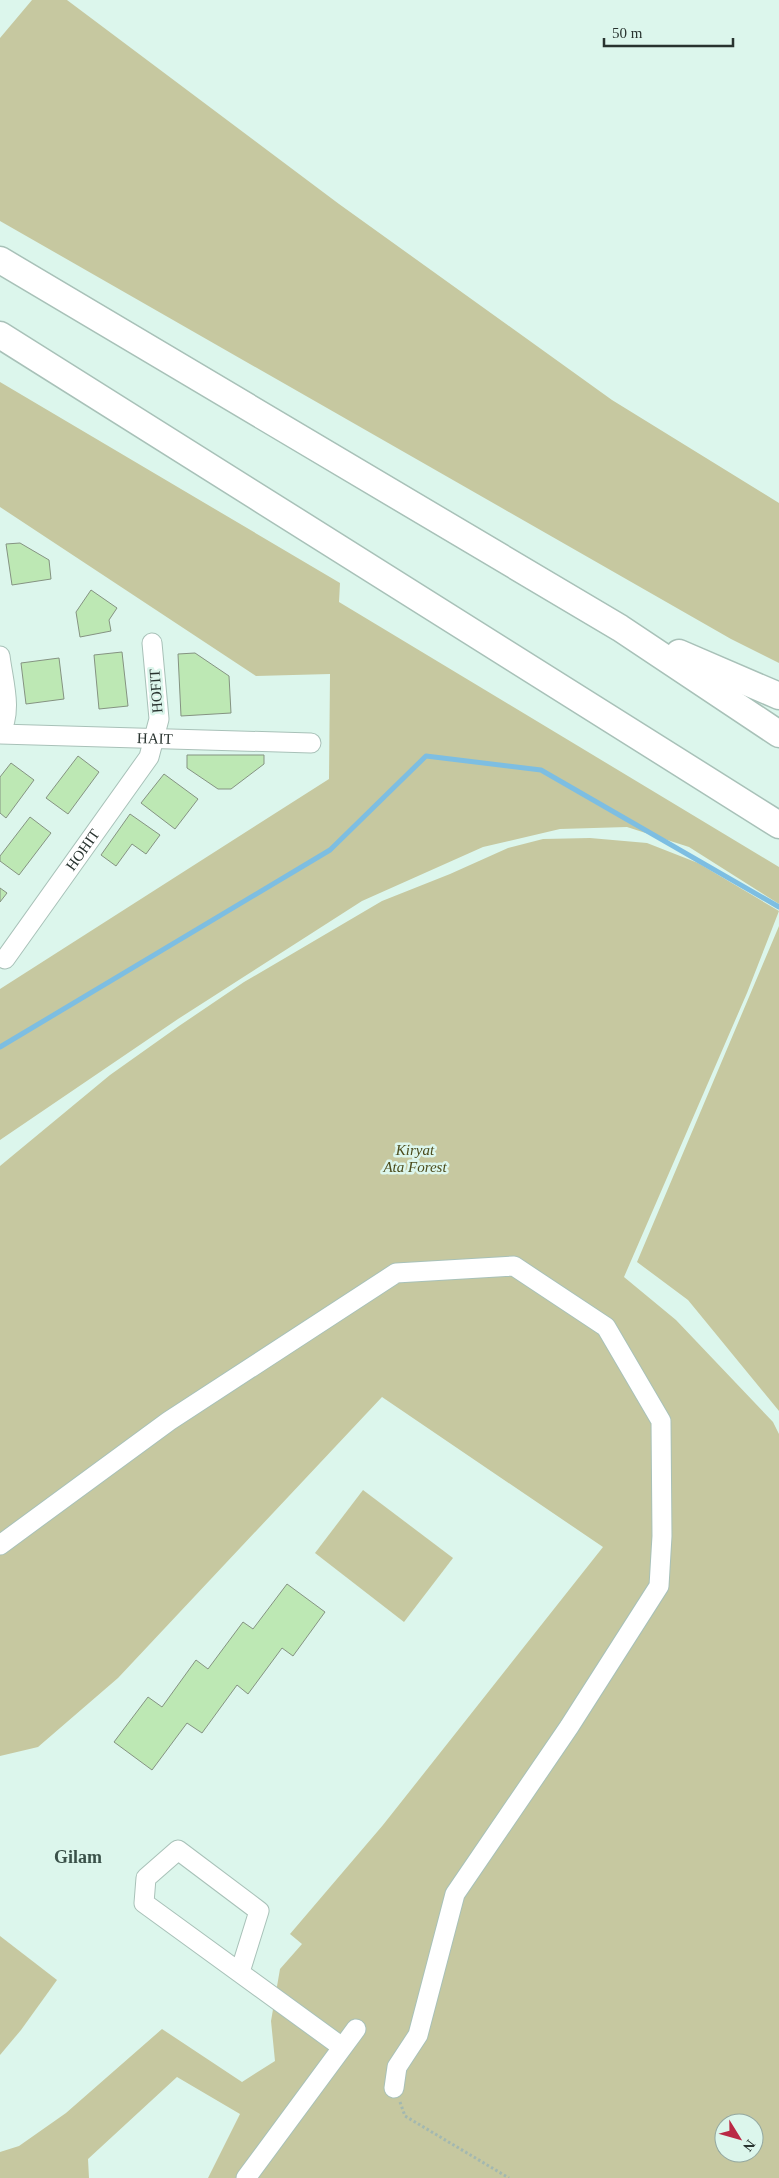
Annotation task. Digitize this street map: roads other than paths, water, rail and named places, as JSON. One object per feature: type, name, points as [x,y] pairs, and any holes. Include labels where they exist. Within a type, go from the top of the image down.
[{"type":"highway","points":[[0,260],[620,628],[772,729]]},
{"type":"highway","points":[[0,335],[779,825]]},
{"type":"highway","points":[[620,628],[779,696]]},
{"type":"street","name":"HOFIT","points":[[152,643],[159,706],[154,738]]},
{"type":"street","points":[[0,656],[6,717],[0,734]]},
{"type":"street","name":"HAIT","points":[[0,734],[311,743]]},
{"type":"street","name":"HOHIT","points":[[5,959],[144,765],[154,738]]},
{"type":"street","points":[[0,1545],[169,1421],[396,1273],[514,1266],[606,1328],[661,1421],[662,1536],[659,1586],[569,1728],[455,1894],[418,2035],[397,2066],[394,2088]]},
{"type":"street","points":[[240,1972],[259,1910],[178,1850],[146,1878],[144,1903],[342,2047]]},
{"type":"street","points":[[246,2178],[356,2029]]},
{"type":"waterway","points":[[0,1047],[330,850],[426,756],[541,770],[779,907]]},
{"type":"district","name":"Gilam","points":[[78,1857]]},
{"type":"park label","name":"Kiryat Ata Forest","points":[[415,1158]]}]
